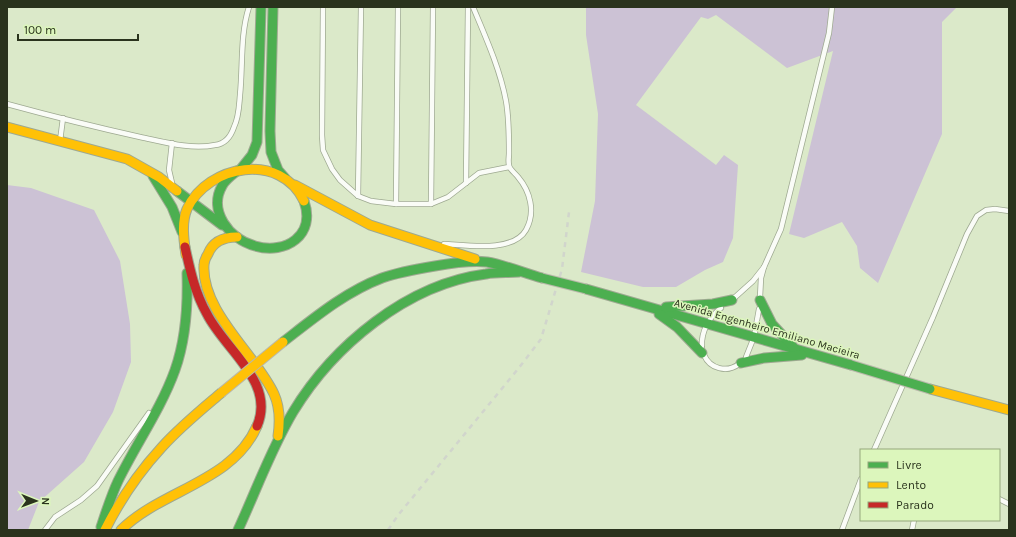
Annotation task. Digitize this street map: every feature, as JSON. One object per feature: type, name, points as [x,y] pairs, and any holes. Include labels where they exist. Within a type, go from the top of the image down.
[{"type":"main road","points":[[226,228],[219,215],[216,202],[217,194],[229,176],[239,171],[252,155],[256,142],[261,7]]},
{"type":"main road","points":[[7,126],[114,154],[127,159],[149,170],[172,186],[237,237],[250,245],[269,248],[285,246],[300,236],[306,224],[306,209],[301,195],[278,170],[273,161],[271,152],[270,131],[274,7]]},
{"type":"main road","points":[[121,530],[141,513],[210,474],[236,457],[250,439],[261,419],[263,404],[260,390],[255,381],[221,337],[206,312],[192,281],[182,232],[172,207],[149,170]]},
{"type":"main road","points":[[100,530],[118,482],[165,391],[180,354],[186,318],[188,276],[184,223],[187,210],[191,202],[206,184],[227,173],[239,171],[265,171],[370,225],[486,262]]},
{"type":"main road","points":[[237,237],[229,237],[221,240],[210,248],[205,257],[203,272],[204,278],[213,302],[221,317],[274,392],[280,415],[277,444]]},
{"type":"main road","name":"Avenida Engenheiro Emiliano Macieira","points":[[105,530],[125,497],[157,454],[171,438],[221,393],[283,342],[342,298],[375,281],[415,269],[448,263],[472,261],[486,262],[586,289],[930,389],[1009,410]]},
{"type":"main road","name":"Avenida Engenheiro Emiliano Macieira","points":[[238,530],[293,412],[315,381],[344,348],[377,321],[405,303],[434,289],[458,279],[488,273],[504,271],[519,272]]},
{"type":"main road","points":[[651,308],[713,304],[732,300]]},
{"type":"main road","points":[[760,300],[772,324],[795,349]]},
{"type":"main road","points":[[651,308],[678,328],[702,353]]},
{"type":"main road","points":[[741,363],[764,358],[812,354]]},
{"type":"lane","points":[[7,104],[96,127],[186,146],[216,145],[224,142],[231,135],[238,118],[242,75],[242,45],[245,19],[249,7]]},
{"type":"lane","points":[[323,7],[323,150],[332,169],[340,180],[358,196],[371,201],[396,204],[431,204],[448,197],[479,174],[509,166]]},
{"type":"lane","points":[[358,196],[361,7]]},
{"type":"lane","points":[[396,204],[398,7]]},
{"type":"lane","points":[[431,204],[433,7]]},
{"type":"lane","points":[[466,183],[468,7]]},
{"type":"lane","points":[[430,244],[503,245],[515,242],[526,230],[530,217],[531,202],[526,188],[509,166],[506,101],[494,58],[473,7]]},
{"type":"lane","points":[[764,267],[753,281],[717,311],[704,331],[702,339],[702,353],[706,360],[717,368],[732,368],[741,363],[748,354],[754,338],[760,300],[760,286],[764,267],[781,229],[829,33],[832,7]]},
{"type":"lane","points":[[60,141],[63,118]]},
{"type":"lane","points":[[172,143],[169,170],[172,186]]},
{"type":"lane","points":[[874,449],[933,317],[967,234],[977,216],[986,210],[995,209],[1009,211]]},
{"type":"lane","points":[[45,530],[55,517],[81,500],[97,486],[131,436],[165,391]]},
{"type":"lane","points":[[842,530],[860,482]]},
{"type":"lane","points":[[1000,500],[1009,504]]},
{"type":"shaded area","points":[[586,7],[957,7],[942,22],[942,134],[878,283],[860,268],[857,246],[842,222],[804,238],[789,234],[833,51],[787,68],[716,15],[708,19],[701,17],[636,105],[716,165],[724,155],[738,165],[733,238],[723,262],[705,270],[676,287],[643,287],[581,272],[595,201],[598,114],[586,35]]},
{"type":"shaded area","points":[[7,185],[31,188],[94,210],[120,261],[130,324],[131,362],[113,412],[84,462],[39,502],[28,530],[7,530]]},
{"type":"railway","points":[[388,530],[399,514],[541,339],[562,269],[569,212]]},
{"type":"traffic: fast","points":[[240,170],[252,155],[257,142],[261,7]]},
{"type":"traffic: fast","points":[[273,7],[270,131],[271,152],[278,170],[285,178]]},
{"type":"traffic: fast","points":[[237,171],[222,186],[218,195],[219,214],[229,231],[246,242],[255,246],[277,248],[296,240],[302,233],[306,224],[307,213],[304,201]]},
{"type":"traffic: fast","points":[[153,176],[172,207],[182,232]]},
{"type":"traffic: fast","points":[[177,191],[222,225]]},
{"type":"traffic: fast","points":[[283,342],[330,306],[343,298],[368,284],[401,272],[454,263],[481,261],[501,265],[542,278]]},
{"type":"traffic: fast","points":[[238,530],[271,455],[293,412],[329,364],[351,342],[375,322],[428,290],[457,280],[486,274],[519,272]]},
{"type":"traffic: fast","points":[[101,527],[118,481],[156,413],[175,370],[182,346],[186,322],[187,273]]},
{"type":"traffic: fast","points":[[542,278],[586,289]]},
{"type":"traffic: fast","points":[[586,289],[851,365]]},
{"type":"traffic: fast","points":[[666,307],[713,304],[732,300]]},
{"type":"traffic: fast","points":[[760,300],[772,324],[795,349]]},
{"type":"traffic: fast","points":[[659,314],[677,327],[702,353]]},
{"type":"traffic: fast","points":[[741,363],[764,358],[802,355]]},
{"type":"traffic: fast","points":[[851,365],[930,389]]},
{"type":"traffic: slow","points":[[7,127],[127,159],[159,177],[177,191]]},
{"type":"traffic: slow","points":[[186,255],[184,220],[187,209],[197,194],[211,182],[227,174],[245,170],[262,170],[279,175],[293,185],[304,201]]},
{"type":"traffic: slow","points":[[295,185],[370,225],[475,259]]},
{"type":"traffic: slow","points":[[237,237],[223,239],[216,243],[210,250],[204,264],[205,282],[211,299],[220,316],[266,379],[274,394],[279,415],[278,436]]},
{"type":"traffic: slow","points":[[221,393],[283,342]]},
{"type":"traffic: slow","points":[[930,389],[1009,410]]},
{"type":"traffic: slow","points":[[105,530],[130,487],[146,466],[183,426],[221,393]]},
{"type":"traffic: slow","points":[[121,530],[137,516],[214,473],[231,460],[246,445],[257,426]]},
{"type":"traffic: jam","points":[[185,247],[193,281],[207,314],[215,327],[246,367],[260,395],[261,410],[257,426]]}]
